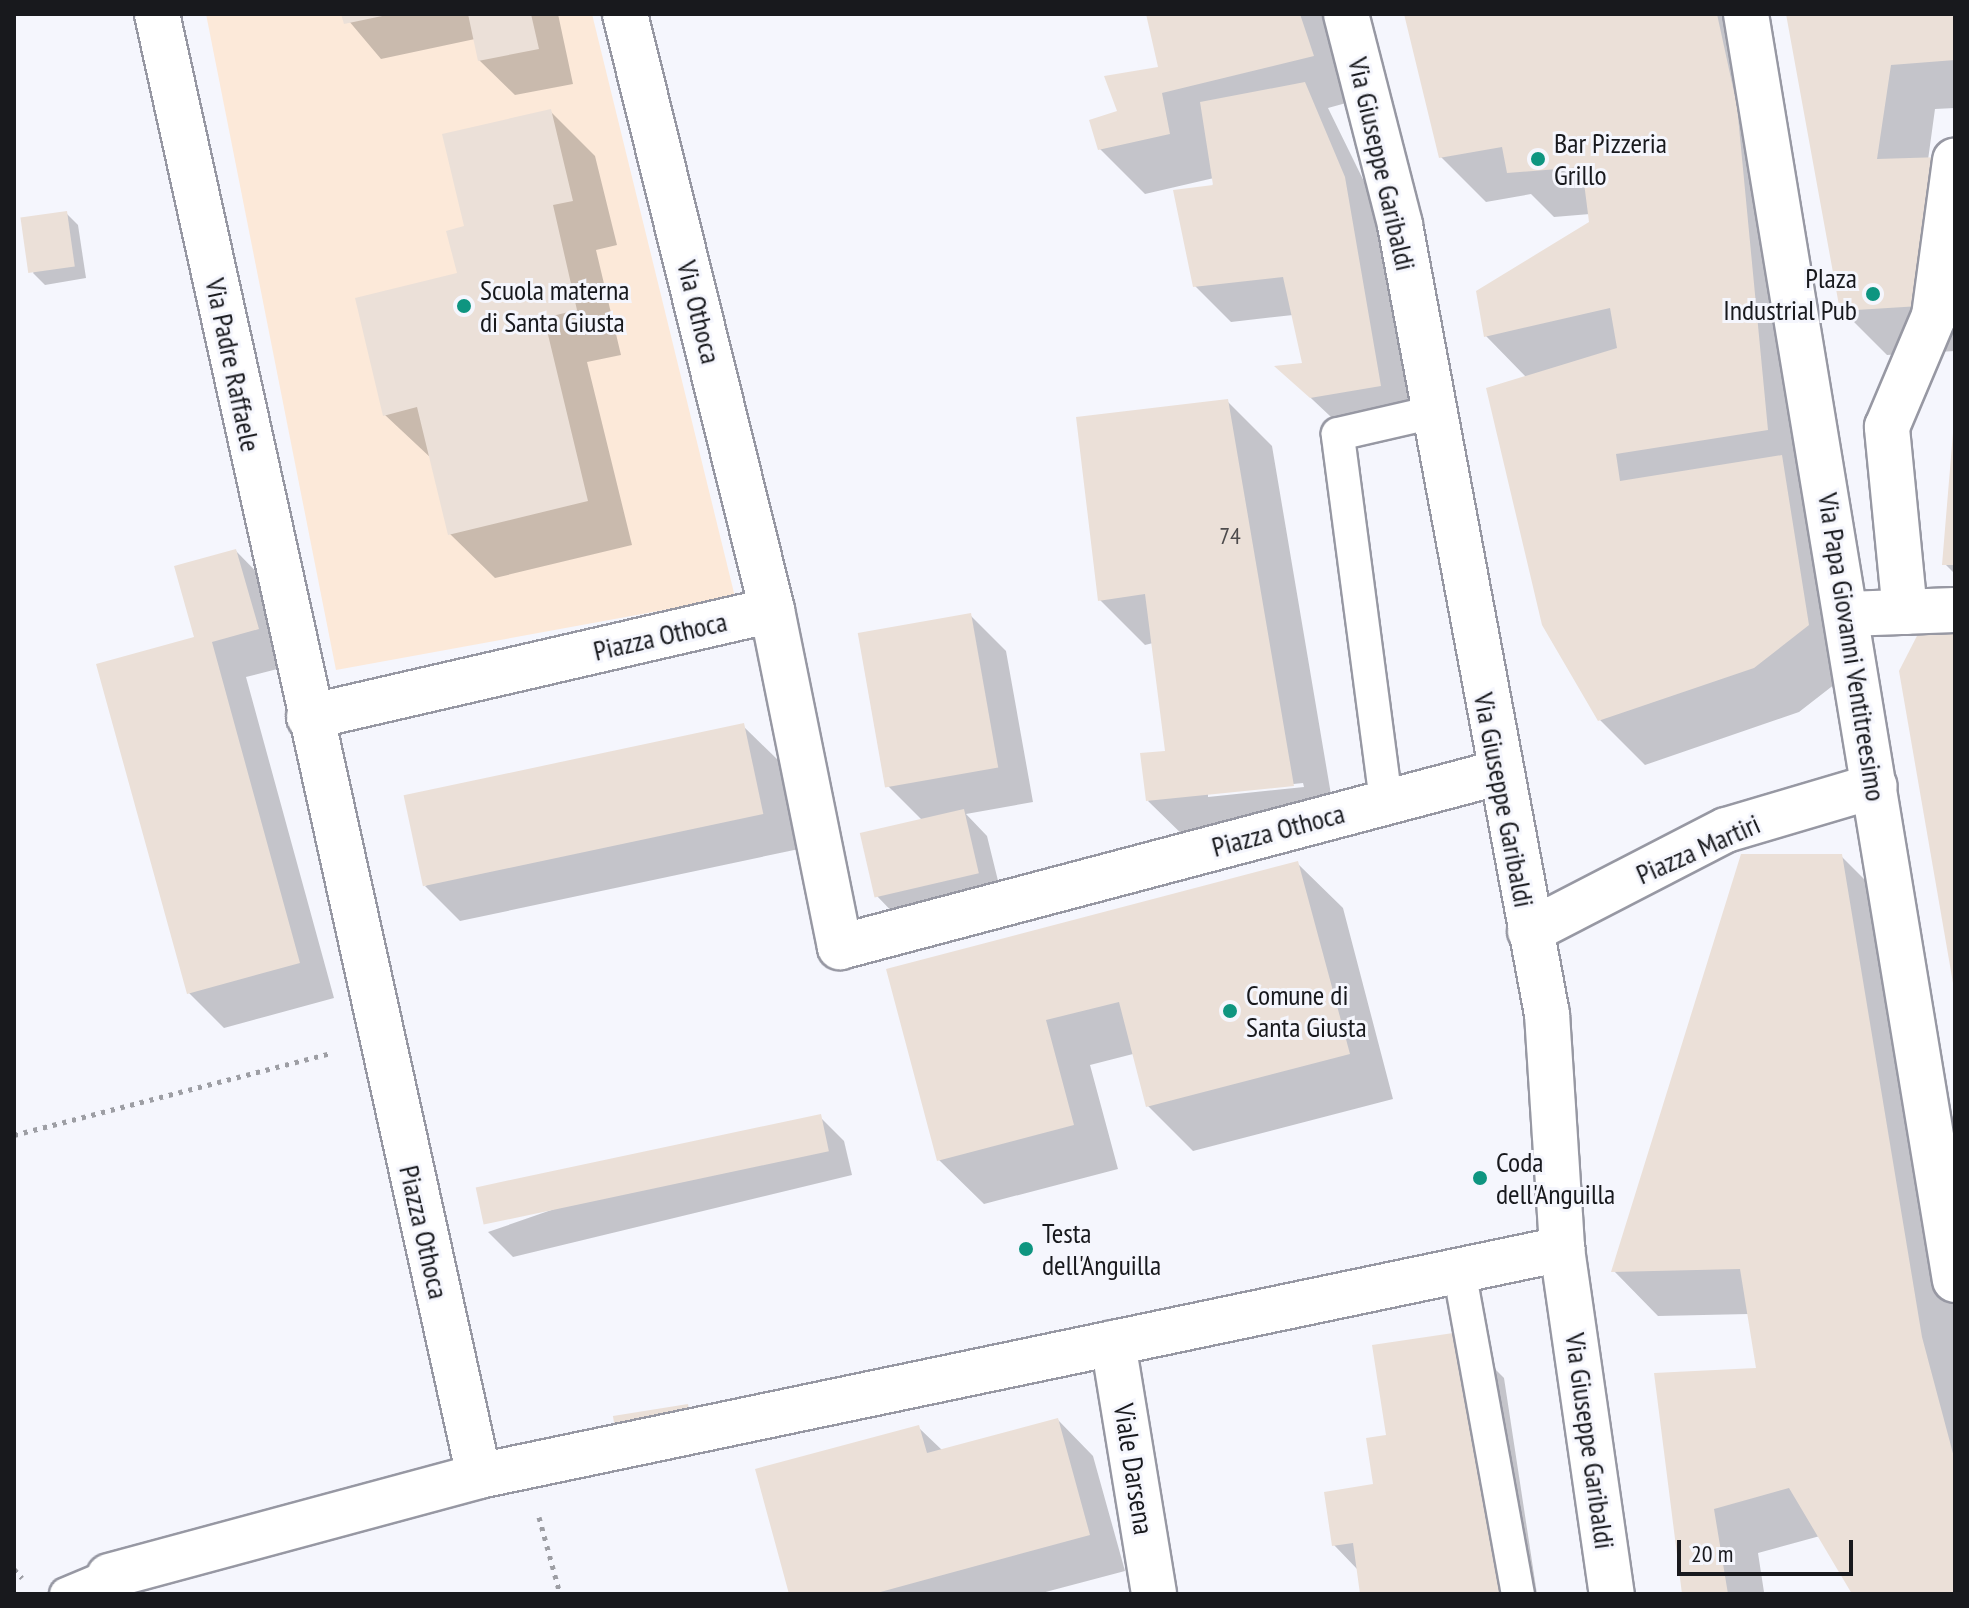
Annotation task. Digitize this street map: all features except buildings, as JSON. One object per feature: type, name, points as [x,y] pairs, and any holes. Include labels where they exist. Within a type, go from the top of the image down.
[{"type":"street","name":"Via Padre Raffaele","points":[[157,14],[309,717]]},
{"type":"street","name":"Via Othoca","points":[[625,14],[772,610]]},
{"type":"street","name":"Via Giuseppe Garibaldi","points":[[1346,14],[1400,225],[1430,413],[1497,773],[1547,1014],[1562,1249],[1612,1594]]},
{"type":"street","name":"Via Papa Giovanni Ventitreesimo","points":[[1746,14],[1955,1280]]},
{"type":"street","points":[[1905,612],[1887,427],[1934,316],[1955,160]]},
{"type":"street","name":"Piazza Othoca","points":[[479,1476],[309,717],[772,610],[840,947],[1497,773]]},
{"type":"street","points":[[1847,614],[1955,610]]},
{"type":"street","name":"Piazza Martiri","points":[[1530,931],[1726,830],[1875,786]]},
{"type":"street","points":[[109,1576],[479,1476],[1562,1249]]},
{"type":"street","name":"Viale Darsena","points":[[1113,1343],[1154,1594]]},
{"type":"lane","points":[[1386,801],[1338,434],[1430,413]]},
{"type":"lane","points":[[1459,1270],[1518,1594]]},
{"type":"lane","points":[[66,1594],[109,1576]]},
{"type":"path","points":[[14,1135],[381,1040]]},
{"type":"path","points":[[525,1466],[560,1594]]},
{"type":"shaded area","name":"Scuola materna di Santa Giusta","points":[[206,14],[592,14],[735,597],[336,670]]},
{"type":"place","name":"Bar Pizzeria Grillo","points":[[1538,159]]},
{"type":"place","name":"Plaza Industrial Pub","points":[[1873,294]]},
{"type":"place","name":"Scuola materna di Santa Giusta","points":[[464,306]]},
{"type":"place","name":"Comune di Santa Giusta","points":[[1230,1011]]},
{"type":"place","name":"Coda dell'Anguilla","points":[[1480,1178]]},
{"type":"place","name":"Testa dell'Anguilla","points":[[1026,1249]]}]
